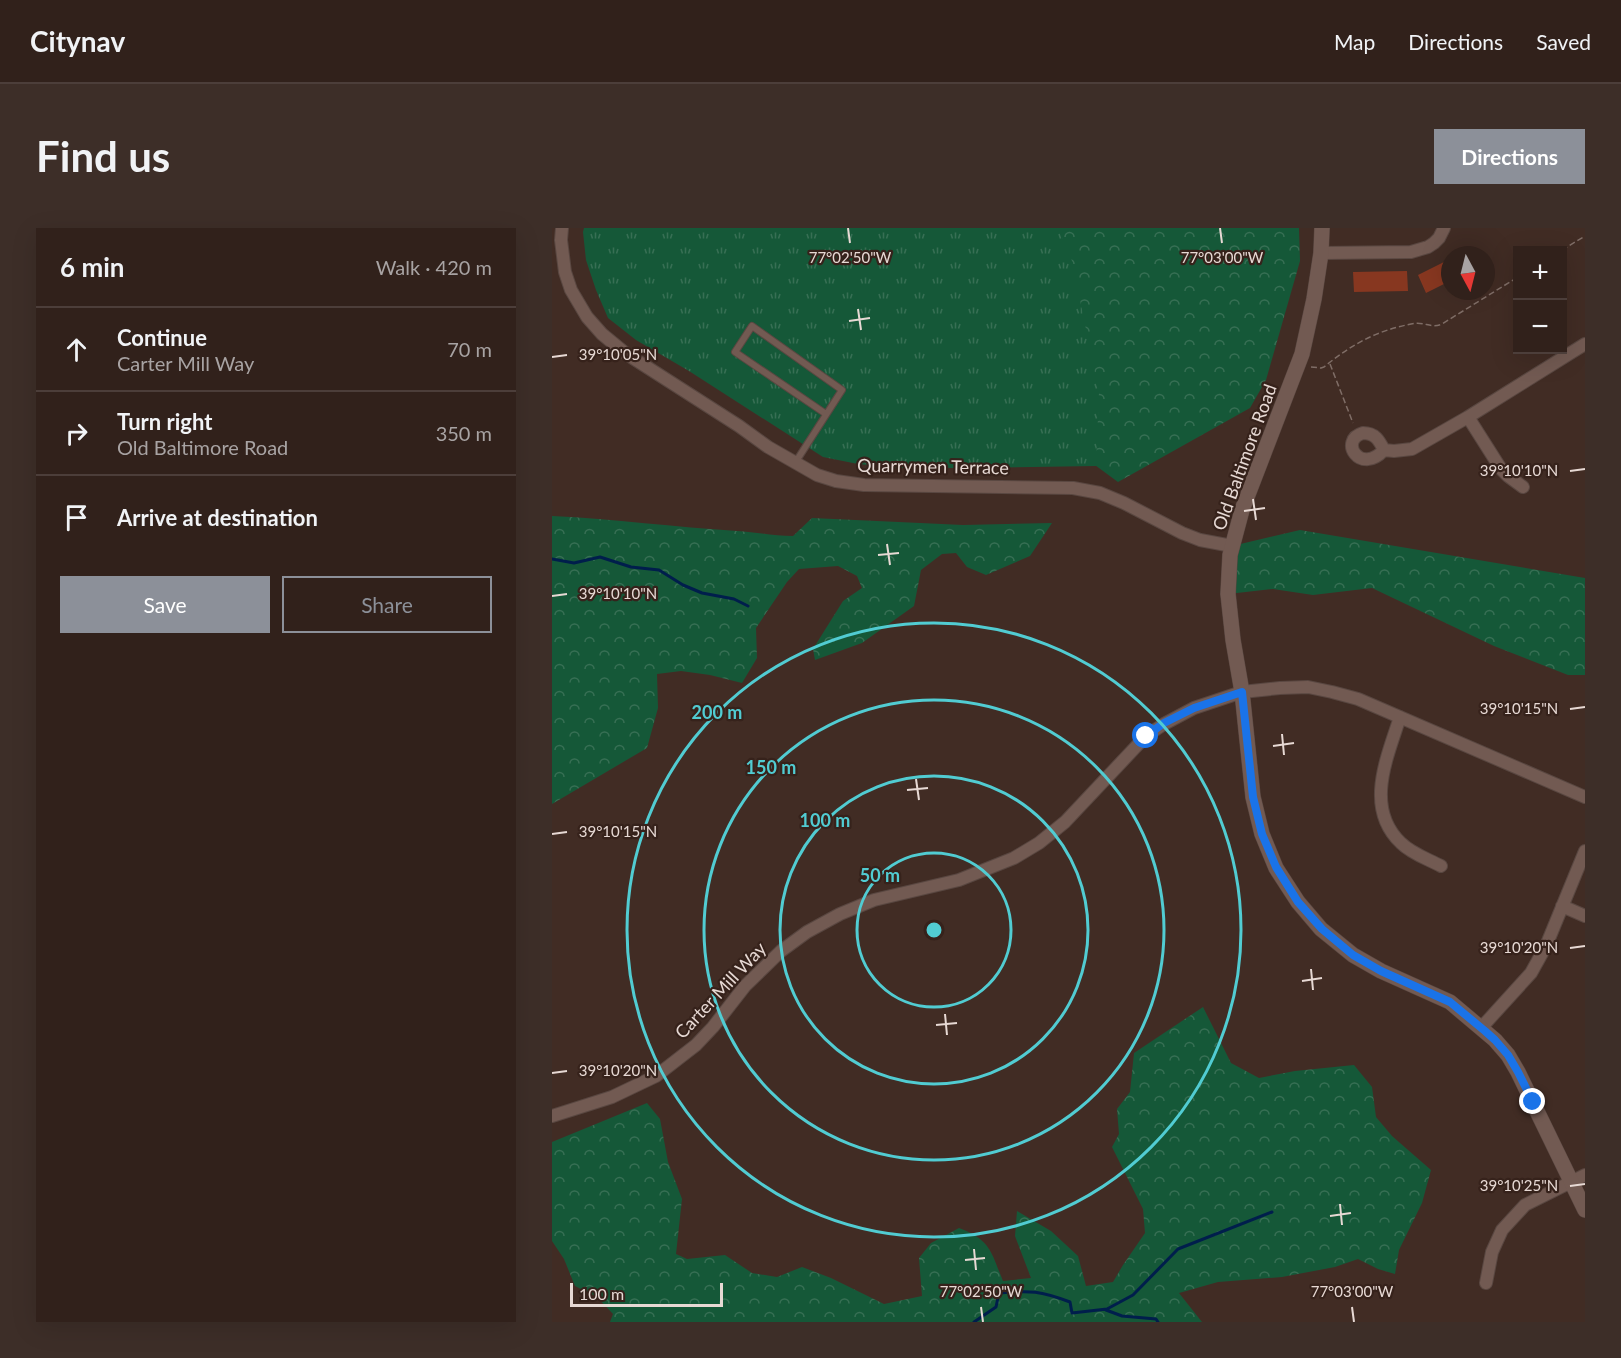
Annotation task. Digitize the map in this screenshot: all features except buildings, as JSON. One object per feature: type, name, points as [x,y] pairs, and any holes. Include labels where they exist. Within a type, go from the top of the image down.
[{"type":"street","name":"Old Baltimore Road","points":[[1322,228],[1321,253],[1312,308],[1298,365],[1242,510],[1230,555],[1228,594],[1233,640],[1242,692],[1253,797],[1262,834],[1276,867],[1298,902],[1322,929],[1353,955],[1381,971],[1450,1002],[1495,1040],[1508,1055],[1578,1178],[1585,1210]]},
{"type":"street","points":[[1321,253],[1411,252],[1434,243],[1444,228]]},
{"type":"street","name":"Quarrymen Terrace","points":[[558,236],[571,290],[587,317],[602,334],[768,447],[817,475],[836,481],[864,485],[1073,488],[1100,493],[1200,540],[1232,546]]},
{"type":"street","points":[[1384,450],[1379,441],[1369,433],[1359,434],[1354,438],[1353,451],[1365,460],[1374,458],[1384,450],[1412,449],[1585,344]]},
{"type":"street","points":[[1468,417],[1501,469],[1523,487]]},
{"type":"street","name":"Carter Mill Way","points":[[552,1116],[612,1097],[656,1076],[696,1045],[745,986],[781,951],[807,932],[840,914],[874,900],[959,880],[1014,858],[1039,843],[1065,822],[1146,736],[1164,723],[1194,708],[1242,692],[1308,687],[1358,699],[1585,797]]},
{"type":"street","points":[[1400,717],[1381,777],[1384,816],[1392,832],[1402,844],[1417,855],[1442,866]]},
{"type":"street","points":[[1481,1028],[1531,973],[1546,946],[1585,851]]},
{"type":"street","points":[[1562,906],[1585,916]]},
{"type":"street","points":[[1486,1283],[1492,1252],[1502,1230],[1525,1205],[1578,1178]]},
{"type":"lane","points":[[795,463],[842,390],[752,326],[735,352],[826,414]]},
{"type":"path","points":[[1567,247],[1585,237]]},
{"type":"path","points":[[1298,365],[1321,368],[1356,344],[1384,330],[1422,322],[1436,327],[1513,280]]},
{"type":"path","points":[[1330,363],[1359,434]]},
{"type":"green space","points":[[584,228],[1057,228],[1070,252],[1099,392],[1096,466],[899,468],[858,464],[823,457],[689,371],[636,340],[608,318],[586,260]]},
{"type":"green space","points":[[1041,228],[1299,228],[1300,261],[1266,380],[1250,408],[1118,482],[1084,457]]},
{"type":"green space","points":[[552,516],[793,536],[812,518],[963,525],[1052,523],[1030,556],[986,575],[967,567],[956,553],[942,554],[921,570],[914,606],[862,643],[815,660],[813,649],[843,601],[862,588],[857,576],[838,566],[799,569],[787,582],[756,628],[757,658],[742,683],[681,671],[657,674],[658,708],[647,748],[552,804]]},
{"type":"green space","points":[[1300,530],[1585,578],[1585,675],[1568,675],[1494,646],[1372,588],[1313,595],[1273,589],[1228,594],[1232,546]]},
{"type":"green space","points":[[1203,1007],[1231,1063],[1259,1078],[1295,1071],[1354,1065],[1372,1087],[1376,1117],[1392,1136],[1431,1170],[1422,1203],[1399,1250],[1395,1274],[1358,1259],[1335,1267],[1282,1277],[1218,1282],[1179,1293],[1202,1322],[610,1322],[613,1314],[597,1297],[575,1286],[564,1259],[552,1241],[552,1142],[647,1103],[660,1119],[668,1162],[682,1199],[676,1254],[687,1259],[725,1255],[752,1273],[777,1277],[802,1267],[831,1278],[884,1304],[922,1296],[919,1258],[931,1243],[959,1228],[984,1242],[1003,1281],[1031,1278],[1015,1236],[1017,1211],[1051,1231],[1078,1256],[1086,1286],[1113,1282],[1145,1233],[1143,1209],[1112,1147],[1119,1134],[1117,1109],[1130,1092],[1134,1053]]},
{"type":"waterway","points":[[552,559],[574,563],[600,557],[631,567],[659,570],[683,585],[702,593],[734,599],[748,606]]},
{"type":"waterway","points":[[974,1322],[996,1307],[999,1293],[1035,1292],[1051,1296],[1070,1302],[1072,1313],[1107,1309],[1133,1295],[1178,1249],[1272,1212]]},
{"type":"waterway","points":[[1106,1310],[1122,1316],[1156,1319],[1158,1322]]},
{"type":"route","points":[[1146,736],[1164,723],[1194,708],[1242,692],[1253,797],[1262,834],[1276,867],[1298,902],[1322,929],[1353,955],[1381,971],[1450,1002],[1485,1031],[1508,1055],[1533,1102]]}]
